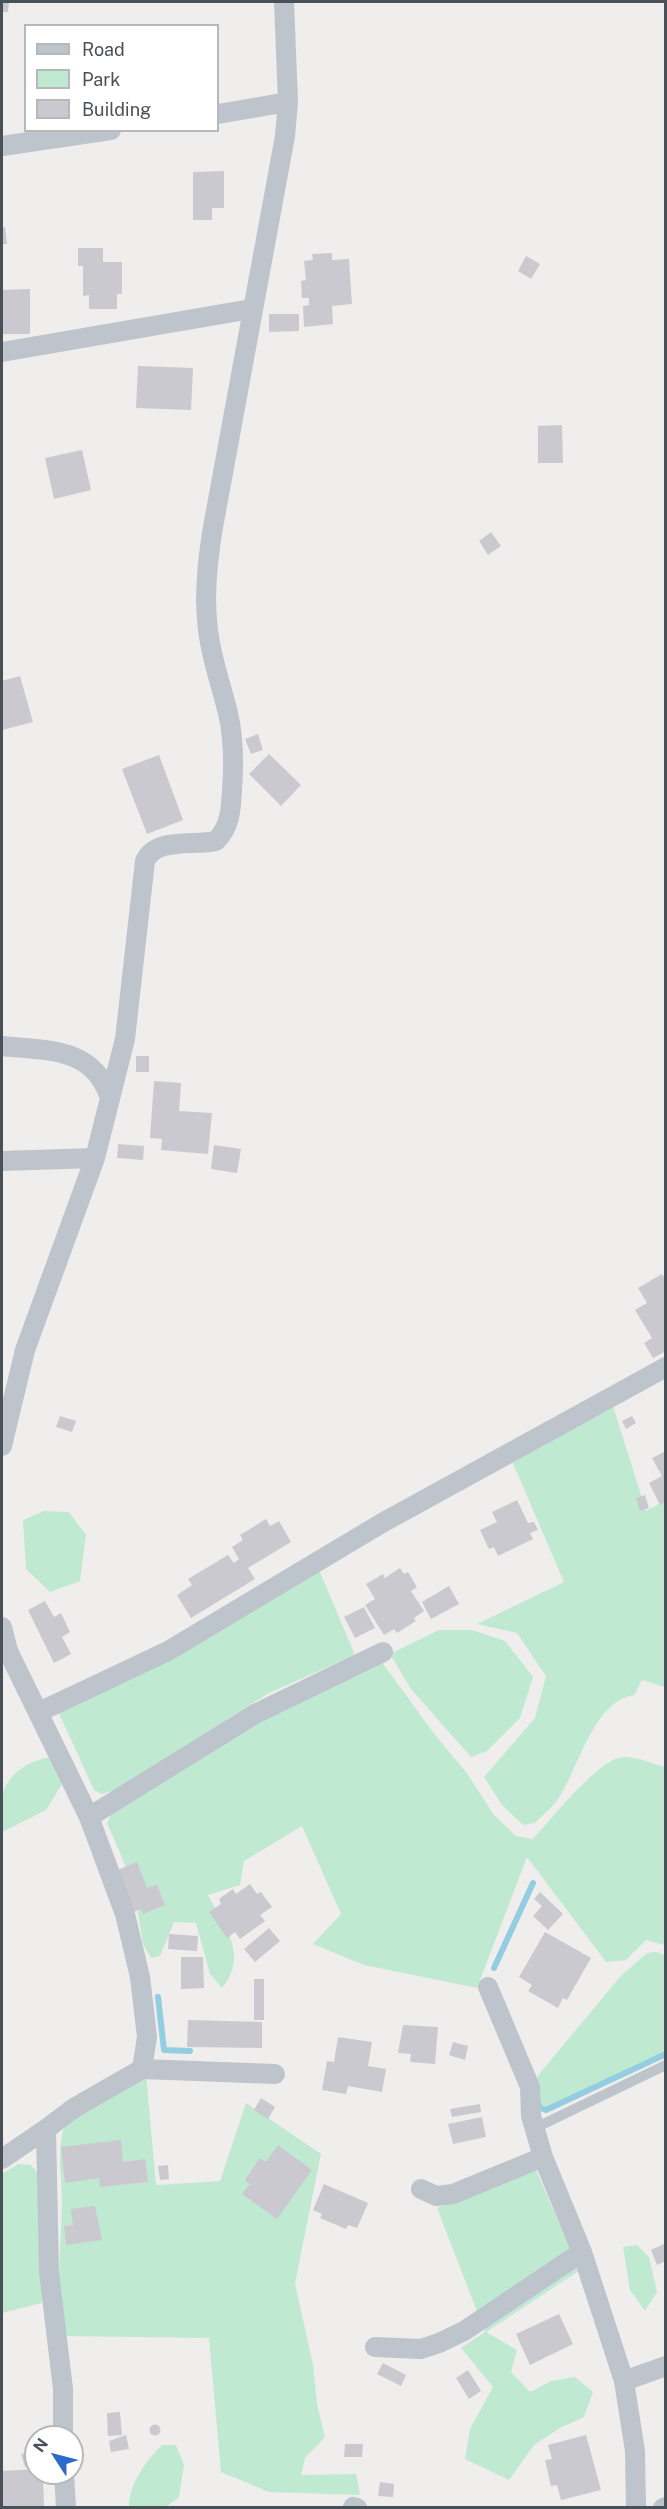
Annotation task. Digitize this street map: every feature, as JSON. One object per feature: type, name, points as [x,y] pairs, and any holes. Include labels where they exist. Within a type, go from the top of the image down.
[{"type":"street","points":[[2,1446],[25,1350],[95,1158],[109,1095],[125,1039],[145,861],[149,851],[158,846],[216,841],[225,831],[231,811],[234,753],[228,713],[214,667],[207,620],[206,580],[251,309],[279,168],[288,102],[284,2]]},
{"type":"street","points":[[219,114],[288,102]]},
{"type":"street","points":[[2,146],[97,132]]},
{"type":"street","points":[[2,352],[251,309]]},
{"type":"street","points":[[2,1046],[64,1053],[75,1057],[96,1070],[109,1095]]},
{"type":"street","points":[[2,1161],[95,1158]]},
{"type":"street","points":[[39,1712],[168,1651],[382,1523],[666,1367]]},
{"type":"street","points":[[2,1627],[8,1651],[89,1817],[125,1914],[140,1977],[147,2037],[142,2069]]},
{"type":"street","points":[[89,1817],[255,1714],[383,1653]]},
{"type":"street","points":[[488,1987],[530,2087],[535,2128],[543,2157],[582,2252],[624,2381],[635,2451],[636,2508]]},
{"type":"street","points":[[2,2159],[74,2108],[142,2069],[275,2074]]},
{"type":"street","points":[[46,2129],[49,2272],[63,2389],[63,2425]]},
{"type":"street","points":[[421,2189],[436,2196],[453,2194],[543,2157]]},
{"type":"street","points":[[375,2347],[421,2349],[439,2343],[464,2331],[582,2252]]},
{"type":"street","points":[[624,2381],[666,2366]]},
{"type":"street","points":[[65,2485],[66,2508]]},
{"type":"lane","points":[[535,2128],[666,2065]]},
{"type":"green space","points":[[612,1403],[646,1511],[665,1501],[665,1687],[642,1680],[634,1695],[620,1700],[609,1709],[598,1721],[558,1800],[535,1823],[523,1825],[502,1805],[484,1777],[535,1718],[546,1676],[517,1633],[477,1624],[564,1582],[512,1461]]},
{"type":"green space","points":[[44,1511],[69,1512],[86,1535],[80,1581],[50,1592],[26,1569],[23,1520]]},
{"type":"green space","points":[[317,1565],[355,1655],[269,1693],[115,1790],[102,1794],[94,1790],[57,1709]]},
{"type":"green space","points":[[439,1630],[472,1630],[505,1641],[533,1677],[520,1718],[487,1751],[471,1757],[411,1689],[390,1654]]},
{"type":"green space","points":[[379,1658],[435,1735],[466,1772],[494,1815],[516,1836],[533,1839],[590,1777],[615,1759],[630,1757],[665,1767],[665,1945],[646,1940],[626,1960],[606,1962],[527,1857],[477,1988],[364,1965],[313,1944],[341,1914],[302,1826],[244,1861],[240,1885],[208,1895],[227,1930],[234,1953],[234,1964],[230,1976],[222,1988],[210,1974],[196,1923],[174,1922],[160,1956],[151,1958],[143,1944],[133,1883],[107,1823],[111,1814],[267,1711]]},
{"type":"green space","points":[[53,1757],[62,1784],[46,1810],[2,1832],[1,1802],[4,1789],[9,1781],[28,1764]]},
{"type":"green space","points":[[656,1952],[665,1955],[665,2053],[546,2110],[540,2108],[535,2079],[620,1977],[647,1953]]},
{"type":"green space","points":[[146,2074],[156,2185],[220,2181],[246,2103],[321,2154],[295,2283],[313,2365],[317,2404],[325,2437],[305,2458],[301,2475],[356,2474],[360,2495],[269,2492],[221,2472],[209,2338],[61,2336],[59,2302],[62,2202],[60,2153],[65,2124]]},
{"type":"green space","points":[[18,2164],[31,2165],[43,2180],[42,2303],[2,2313],[2,2174]]},
{"type":"green space","points":[[535,2168],[580,2270],[486,2332],[517,2350],[511,2372],[530,2392],[551,2381],[575,2377],[593,2392],[584,2417],[560,2428],[534,2445],[509,2480],[465,2459],[470,2429],[493,2387],[461,2348],[485,2332],[437,2208]]},
{"type":"green space","points":[[637,2245],[649,2257],[657,2292],[645,2311],[630,2290],[623,2247]]},
{"type":"green space","points":[[162,2445],[176,2445],[184,2465],[179,2497],[166,2507],[129,2507],[132,2490],[139,2474]]},
{"type":"building","points":[[2,2],[9,2],[8,12],[2,12]]},
{"type":"building","points":[[224,171],[224,208],[212,208],[212,220],[193,220],[193,172]]},
{"type":"building","points":[[5,227],[7,244],[2,244],[2,228]]},
{"type":"building","points":[[78,248],[103,248],[103,262],[122,262],[122,294],[117,294],[117,309],[89,309],[89,295],[83,296],[83,266],[78,266]]},
{"type":"building","points":[[332,253],[332,260],[349,259],[352,304],[332,306],[333,324],[304,327],[303,306],[309,305],[309,298],[302,298],[301,281],[306,280],[304,261],[313,260],[312,254]]},
{"type":"building","points":[[526,256],[540,264],[531,279],[518,271]]},
{"type":"building","points":[[30,289],[30,334],[2,334],[2,290]]},
{"type":"building","points":[[269,314],[299,314],[299,331],[269,332]]},
{"type":"building","points":[[138,366],[193,368],[191,410],[136,408]]},
{"type":"building","points":[[562,425],[563,463],[538,463],[538,426]]},
{"type":"building","points":[[82,450],[91,490],[54,499],[45,458]]},
{"type":"building","points":[[491,532],[501,546],[488,555],[479,541]]},
{"type":"building","points":[[20,676],[33,722],[2,730],[2,681]]},
{"type":"building","points":[[258,734],[263,750],[251,754],[245,739]]},
{"type":"building","points":[[269,754],[301,785],[281,806],[249,774]]},
{"type":"building","points":[[159,755],[183,820],[147,834],[122,769]]},
{"type":"building","points":[[136,1056],[149,1056],[149,1072],[136,1072]]},
{"type":"building","points":[[154,1081],[181,1083],[179,1111],[212,1113],[208,1154],[161,1150],[162,1139],[150,1138]]},
{"type":"building","points":[[118,1144],[144,1146],[143,1160],[117,1158]]},
{"type":"building","points":[[214,1145],[241,1149],[237,1173],[211,1169]]},
{"type":"building","points":[[662,1274],[666,1280],[666,1351],[653,1358],[644,1343],[652,1338],[635,1310],[647,1303],[638,1288]]},
{"type":"building","points":[[60,1416],[76,1421],[72,1432],[56,1427]]},
{"type":"building","points":[[632,1416],[636,1423],[626,1429],[622,1421]]},
{"type":"building","points":[[666,1451],[666,1502],[660,1505],[649,1483],[662,1476],[652,1458]]},
{"type":"building","points":[[645,1495],[649,1508],[640,1511],[636,1498]]},
{"type":"building","points":[[517,1500],[528,1523],[534,1522],[538,1530],[530,1533],[533,1539],[498,1556],[494,1547],[489,1549],[480,1530],[497,1522],[492,1512]]},
{"type":"building","points":[[266,1519],[270,1526],[279,1521],[291,1542],[248,1568],[255,1579],[191,1618],[177,1595],[192,1585],[188,1579],[228,1555],[234,1563],[239,1559],[232,1547],[243,1540],[240,1535]]},
{"type":"building","points":[[400,1568],[404,1574],[408,1572],[417,1587],[411,1591],[424,1611],[414,1618],[416,1621],[397,1633],[394,1629],[384,1635],[365,1605],[375,1599],[366,1584],[383,1574],[385,1578]]},
{"type":"building","points":[[449,1586],[459,1604],[431,1619],[422,1602]]},
{"type":"building","points":[[45,1601],[54,1617],[61,1613],[70,1632],[62,1637],[71,1654],[54,1663],[28,1610]]},
{"type":"building","points":[[364,1607],[375,1628],[355,1638],[344,1617]]},
{"type":"building","points":[[137,1862],[147,1888],[157,1885],[165,1905],[143,1914],[141,1909],[131,1913],[115,1871]]},
{"type":"building","points":[[250,1884],[257,1894],[261,1892],[272,1907],[260,1915],[265,1921],[240,1939],[235,1932],[227,1938],[209,1912],[221,1904],[219,1899],[233,1889],[236,1894]]},
{"type":"building","points":[[540,1892],[563,1914],[548,1930],[533,1916],[542,1906],[534,1899]]},
{"type":"building","points":[[269,1928],[280,1941],[255,1962],[244,1949]]},
{"type":"building","points":[[545,1932],[591,1958],[567,2000],[563,1998],[558,2008],[528,1991],[532,1985],[519,1977]]},
{"type":"building","points":[[169,1934],[198,1936],[197,1951],[168,1949]]},
{"type":"building","points":[[181,1957],[203,1957],[204,1988],[181,1989]]},
{"type":"building","points":[[254,1979],[264,1979],[264,2020],[254,2020]]},
{"type":"building","points":[[188,2020],[262,2022],[262,2048],[187,2047]]},
{"type":"building","points":[[403,2025],[438,2027],[435,2064],[410,2062],[411,2054],[398,2053]]},
{"type":"building","points":[[338,2037],[372,2042],[368,2066],[386,2069],[382,2092],[348,2086],[346,2094],[322,2090],[327,2061],[334,2062]]},
{"type":"building","points":[[453,2042],[468,2046],[465,2060],[449,2055]]},
{"type":"building","points":[[261,2098],[275,2107],[268,2119],[254,2110]]},
{"type":"building","points":[[480,2104],[481,2112],[452,2117],[450,2109]]},
{"type":"building","points":[[482,2117],[486,2137],[453,2144],[448,2124]]},
{"type":"building","points":[[121,2140],[123,2162],[145,2159],[148,2182],[100,2187],[99,2178],[65,2183],[61,2147]]},
{"type":"building","points":[[278,2145],[312,2170],[277,2219],[242,2194],[250,2184],[245,2180],[260,2158],[266,2162]]},
{"type":"building","points":[[168,2165],[169,2179],[160,2180],[158,2166]]},
{"type":"building","points":[[324,2184],[368,2203],[357,2228],[348,2225],[346,2229],[320,2218],[322,2214],[313,2210]]},
{"type":"building","points":[[95,2206],[102,2240],[66,2245],[64,2226],[73,2225],[71,2209]]},
{"type":"building","points":[[666,2243],[666,2261],[657,2265],[651,2250]]},
{"type":"building","points":[[559,2314],[573,2344],[530,2365],[516,2334]]},
{"type":"building","points":[[383,2363],[406,2375],[401,2386],[377,2374]]},
{"type":"building","points":[[468,2370],[481,2391],[469,2399],[456,2378]]},
{"type":"building","points":[[120,2412],[122,2435],[108,2436],[107,2413]]},
{"type":"building","points":[[155,2424],[161,2430],[155,2436],[149,2430]]},
{"type":"building","points":[[126,2435],[129,2449],[111,2452],[109,2441]]},
{"type":"building","points":[[586,2435],[601,2490],[561,2500],[557,2485],[551,2486],[545,2460],[552,2459],[548,2445]]},
{"type":"building","points":[[345,2444],[363,2444],[362,2457],[344,2457]]},
{"type":"building","points":[[24,2470],[24,2485],[43,2485],[44,2508],[2,2508],[2,2471]]},
{"type":"building","points":[[380,2482],[394,2484],[393,2497],[378,2496]]},
{"type":"waterway","points":[[494,1968],[533,1883]]},
{"type":"waterway","points":[[158,1997],[164,2050],[190,2051]]},
{"type":"waterway","points":[[538,2103],[540,2108],[546,2110],[666,2054]]}]
